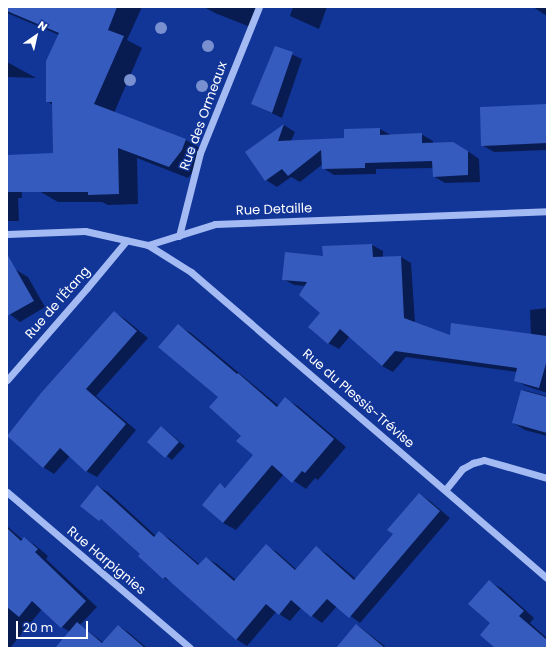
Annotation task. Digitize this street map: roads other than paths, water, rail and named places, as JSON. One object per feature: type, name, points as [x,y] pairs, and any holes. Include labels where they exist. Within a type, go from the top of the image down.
[{"type":"street","name":"Rue des Ormeaux","points":[[179,236],[200,154],[259,7]]},
{"type":"street","name":"Rue Detaille","points":[[7,234],[85,231],[148,245],[215,224],[547,211]]},
{"type":"street","name":"Rue de l'Étang","points":[[7,380],[127,240]]},
{"type":"street","name":"Rue du Plessis-Trévise","points":[[148,245],[192,272],[446,489],[547,578]]},
{"type":"street","points":[[446,489],[462,469],[473,463],[484,460],[547,478]]},
{"type":"street","name":"Rue Harpignies","points":[[7,492],[190,648]]}]
